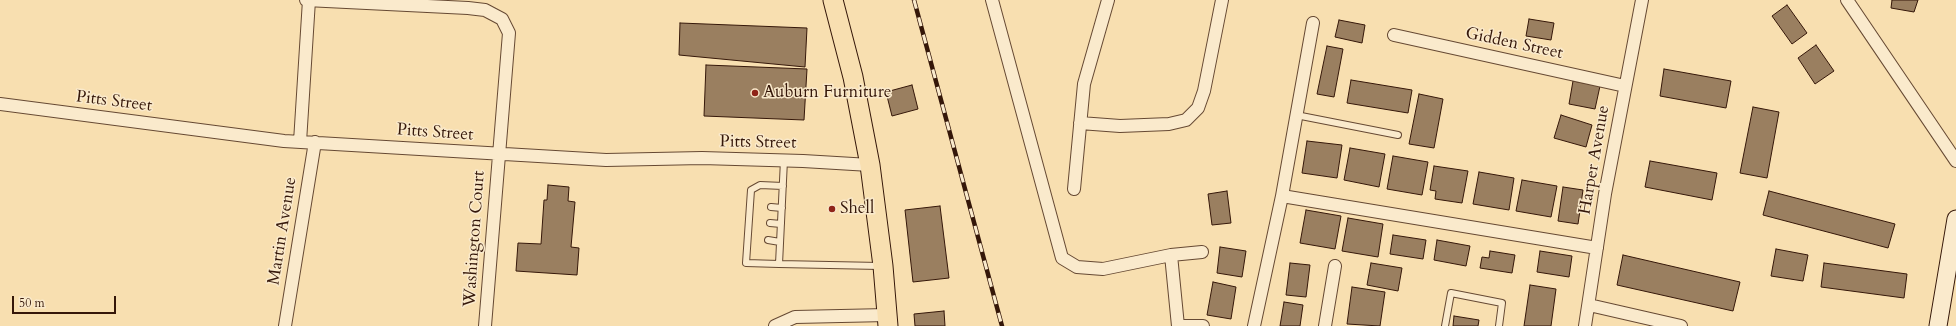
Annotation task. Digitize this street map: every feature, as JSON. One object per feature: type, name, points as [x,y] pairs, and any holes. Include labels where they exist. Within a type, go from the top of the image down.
[{"type":"main road","points":[[833,0],[853,77],[870,166],[883,266],[887,320]]},
{"type":"street","name":"Washington Court","points":[[306,0],[468,8],[485,10],[502,19],[509,33],[485,326]]},
{"type":"street","points":[[300,142],[309,0]]},
{"type":"street","points":[[992,0],[1062,258],[1077,267],[1103,269],[1171,255],[1202,252]]},
{"type":"street","points":[[1074,189],[1084,84],[1108,0]]},
{"type":"street","points":[[1080,123],[1120,126],[1169,124],[1186,120],[1198,108],[1204,91],[1222,0]]},
{"type":"street","name":"Harper Avenue","points":[[1585,326],[1605,194],[1642,0]]},
{"type":"street","points":[[1846,0],[1956,161]]},
{"type":"street","points":[[1254,326],[1282,196],[1313,23]]},
{"type":"street","name":"Gidden Street","points":[[1394,35],[1625,86]]},
{"type":"street","name":"Pitts Street","points":[[0,104],[300,142],[606,160],[702,158],[784,160],[870,166]]},
{"type":"street","name":"Martin Avenue","points":[[285,326],[315,142]]},
{"type":"street","points":[[1282,196],[1597,248]]},
{"type":"street","points":[[1938,326],[1956,219]]},
{"type":"street","points":[[1171,255],[1178,326]]},
{"type":"street","points":[[1325,326],[1334,266]]},
{"type":"street","points":[[1589,305],[1660,323],[1681,326]]},
{"type":"street","points":[[776,326],[795,317],[887,320]]},
{"type":"street","points":[[1184,326],[1203,326]]},
{"type":"lane","points":[[1296,115],[1398,135]]},
{"type":"lane","points":[[779,264],[784,160]]},
{"type":"lane","points":[[783,186],[760,185],[751,190],[753,206],[751,238],[746,263],[883,266]]},
{"type":"lane","points":[[771,207],[782,208]]},
{"type":"lane","points":[[770,223],[781,224]]},
{"type":"lane","points":[[768,240],[780,242]]},
{"type":"lane","points":[[1446,326],[1451,293],[1502,303],[1499,326]]},
{"type":"building","points":[[1892,0],[1918,0],[1914,12],[1891,8]]},
{"type":"building","points":[[1787,5],[1807,33],[1792,44],[1772,16]]},
{"type":"building","points":[[1529,19],[1554,23],[1551,40],[1526,36]]},
{"type":"building","points":[[1339,20],[1365,25],[1362,43],[1335,37]]},
{"type":"building","points":[[680,23],[807,28],[805,67],[679,55]]},
{"type":"building","points":[[1816,45],[1834,71],[1815,84],[1798,58]]},
{"type":"building","points":[[1327,46],[1343,49],[1334,97],[1317,94]]},
{"type":"building","name":"Auburn Furniture","points":[[706,65],[807,69],[804,120],[704,116]]},
{"type":"building","points":[[1664,69],[1731,81],[1726,108],[1660,96]]},
{"type":"building","points":[[1351,80],[1412,90],[1408,113],[1347,103]]},
{"type":"building","points":[[1573,81],[1600,86],[1595,109],[1569,104]]},
{"type":"building","points":[[912,85],[918,109],[892,116],[886,92]]},
{"type":"building","points":[[1419,94],[1443,99],[1434,148],[1409,144]]},
{"type":"building","points":[[1753,107],[1779,112],[1767,178],[1740,173]]},
{"type":"building","points":[[1561,115],[1592,125],[1586,147],[1554,138]]},
{"type":"building","points":[[1307,141],[1342,145],[1337,178],[1302,173]]},
{"type":"building","points":[[1350,148],[1385,154],[1379,187],[1344,180]]},
{"type":"building","points":[[1393,156],[1428,162],[1422,195],[1387,189]]},
{"type":"building","points":[[1650,161],[1717,173],[1712,200],[1645,187]]},
{"type":"building","points":[[1434,166],[1468,171],[1462,203],[1435,199],[1436,191],[1430,190]]},
{"type":"building","points":[[1479,172],[1514,178],[1509,210],[1473,204]]},
{"type":"building","points":[[1522,180],[1557,186],[1551,217],[1516,211]]},
{"type":"building","points":[[548,185],[569,187],[568,201],[575,202],[571,247],[579,248],[577,275],[516,271],[518,243],[541,244],[544,200],[547,200]]},
{"type":"building","points":[[1563,187],[1583,190],[1578,224],[1558,221]]},
{"type":"building","points":[[1227,191],[1231,223],[1212,225],[1208,194]]},
{"type":"building","points":[[1769,191],[1895,224],[1888,248],[1763,215]]},
{"type":"building","points":[[940,206],[949,278],[913,282],[905,210]]},
{"type":"building","points":[[1306,210],[1341,216],[1335,249],[1300,243]]},
{"type":"building","points":[[1348,218],[1383,224],[1378,257],[1342,251]]},
{"type":"building","points":[[1393,235],[1426,240],[1423,259],[1390,254]]},
{"type":"building","points":[[1437,240],[1470,246],[1466,266],[1434,260]]},
{"type":"building","points":[[1220,247],[1246,251],[1242,277],[1217,273]]},
{"type":"building","points":[[1776,249],[1808,255],[1803,281],[1771,276]]},
{"type":"building","points":[[1490,251],[1515,255],[1512,273],[1480,268],[1482,257],[1489,258]]},
{"type":"building","points":[[1540,251],[1572,256],[1569,277],[1537,272]]},
{"type":"building","points":[[1623,255],[1740,282],[1733,311],[1617,285]]},
{"type":"building","points":[[1290,263],[1310,265],[1306,297],[1286,295]]},
{"type":"building","points":[[1371,263],[1402,268],[1398,291],[1367,285]]},
{"type":"building","points":[[1824,263],[1907,274],[1904,298],[1821,287]]},
{"type":"building","points":[[1213,282],[1236,287],[1231,319],[1207,315]]},
{"type":"building","points":[[1530,285],[1556,289],[1551,326],[1524,326]]},
{"type":"building","points":[[1352,287],[1385,292],[1380,326],[1347,324]]},
{"type":"building","points":[[1284,302],[1303,305],[1300,326],[1280,326]]},
{"type":"building","points":[[944,311],[945,326],[915,326],[914,314]]},
{"type":"building","points":[[1454,316],[1479,320],[1478,326],[1453,326]]},
{"type":"railway","points":[[914,0],[1002,326]]},
{"type":"place","name":"Auburn Furniture","points":[[755,93]]},
{"type":"place","name":"Shell","points":[[832,209]]}]
